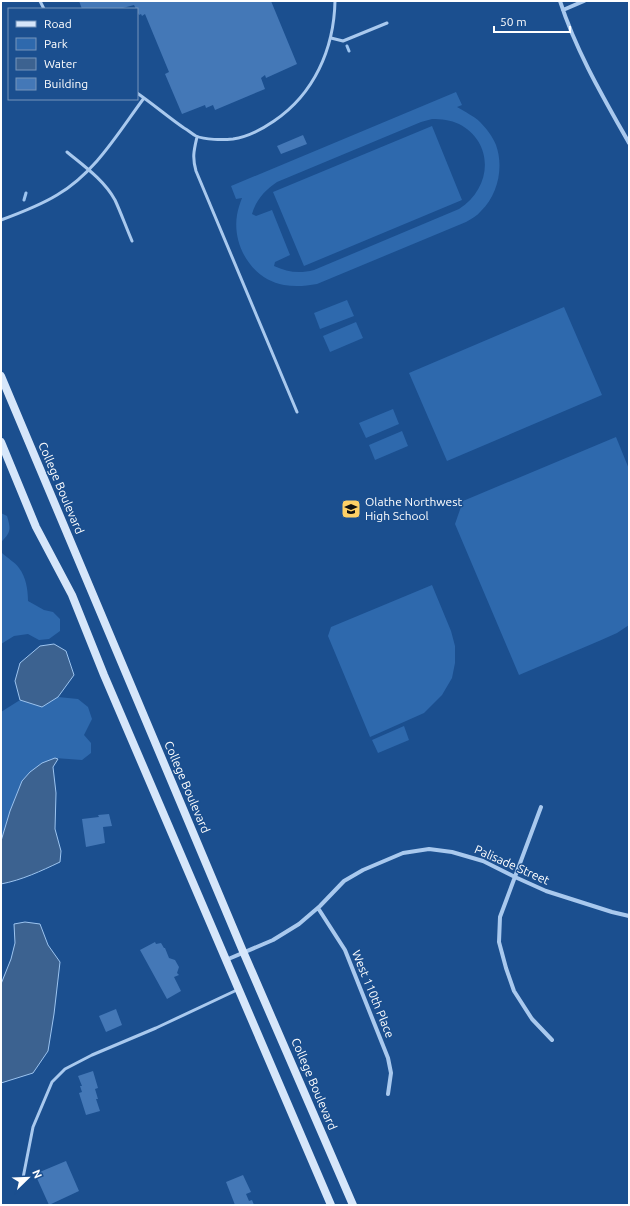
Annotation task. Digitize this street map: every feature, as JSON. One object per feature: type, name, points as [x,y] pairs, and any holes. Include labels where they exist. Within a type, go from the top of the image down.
[{"type":"main road","name":"College Boulevard","points":[[1,376],[244,952],[353,1205]]},
{"type":"main road","points":[[1,442],[36,527],[72,595],[104,675],[331,1205]]},
{"type":"street","points":[[560,1],[566,20],[598,90],[629,143]]},
{"type":"street","points":[[563,10],[584,1]]},
{"type":"street","points":[[541,807],[500,917],[499,942],[514,991],[532,1019],[552,1040]]},
{"type":"street","name":"Palisade Street","points":[[226,960],[273,940],[299,924],[350,877],[403,853],[428,849],[452,852],[483,861],[546,891],[629,916]]},
{"type":"street","name":"West 110th Place","points":[[318,908],[345,950],[388,1058],[391,1073],[388,1094]]},
{"type":"lane","points":[[138,94],[197,137],[225,140],[243,137],[258,132],[288,111],[311,84],[323,63],[331,38],[335,14],[335,1]]},
{"type":"lane","points":[[331,38],[343,41],[387,22]]},
{"type":"lane","points":[[1,220],[43,203],[58,195],[82,177],[98,160],[144,98]]},
{"type":"lane","points":[[197,137],[193,154],[193,162],[196,171],[298,412]]},
{"type":"lane","points":[[67,152],[89,169],[102,183],[114,200],[132,241]]},
{"type":"lane","points":[[22,1183],[33,1127],[52,1082],[65,1069],[92,1055],[156,1028],[238,989]]},
{"type":"green space","points":[[456,92],[462,105],[457,107],[475,118],[487,130],[496,145],[499,162],[498,180],[492,197],[472,219],[317,284],[305,286],[288,286],[273,282],[262,276],[247,259],[241,249],[236,227],[237,213],[242,198],[236,199],[231,186]],"holes":[[[432,119],[459,124],[471,132],[479,142],[484,154],[485,166],[483,178],[478,190],[470,200],[459,209],[314,270],[293,272],[274,266],[275,262],[290,255],[272,210],[256,216],[252,214],[259,200],[269,188],[277,182],[421,122]]]},
{"type":"green space","points":[[432,126],[462,200],[304,266],[273,192]]},
{"type":"green space","points":[[347,300],[354,316],[320,329],[314,313]]},
{"type":"green space","points":[[564,307],[602,395],[447,461],[409,373]]},
{"type":"green space","points":[[356,322],[363,338],[330,352],[323,336]]},
{"type":"green space","points":[[393,409],[399,424],[366,438],[359,423]]},
{"type":"green space","points":[[402,431],[408,446],[375,460],[369,445]]},
{"type":"green space","points":[[616,437],[629,469],[629,625],[617,633],[519,675],[455,524],[463,501]]},
{"type":"green space","points":[[1,513],[7,516],[9,530],[7,536],[1,542]]},
{"type":"green space","points":[[1,548],[2,553],[17,566],[23,575],[28,592],[28,601],[44,610],[53,612],[60,619],[60,631],[49,639],[39,640],[28,634],[14,636],[1,644]]},
{"type":"green space","points":[[432,585],[451,631],[455,646],[455,663],[452,678],[442,695],[424,713],[370,737],[328,636],[331,627]]},
{"type":"green space","points":[[58,697],[78,699],[88,707],[92,719],[84,735],[91,743],[91,753],[82,760],[55,758],[22,781],[10,811],[1,841],[1,712],[20,700],[42,707]]},
{"type":"green space","points":[[404,726],[409,740],[378,753],[372,740]]},
{"type":"water","points":[[54,644],[66,651],[74,675],[58,697],[42,707],[20,700],[15,681],[20,663],[40,646]]},
{"type":"water","points":[[55,758],[58,759],[53,767],[56,793],[55,829],[61,851],[60,862],[24,878],[1,884],[1,841],[10,811],[22,781],[30,772],[42,763]]},
{"type":"water","points":[[25,922],[40,924],[48,945],[60,962],[54,1014],[48,1051],[33,1073],[1,1083],[1,984],[11,959],[15,943],[14,924]]},
{"type":"building","points":[[79,1],[271,1],[297,64],[266,78],[265,75],[261,78],[265,89],[215,110],[213,105],[206,108],[205,105],[182,114],[165,74],[169,72],[145,14],[142,16],[141,14],[139,15],[138,8],[136,8],[134,5],[123,8],[82,8]]},
{"type":"building","points":[[303,135],[307,144],[281,154],[277,146]]},
{"type":"building","points":[[109,814],[112,826],[103,827],[105,843],[86,847],[82,819]]},
{"type":"building","points":[[155,942],[156,944],[161,943],[169,958],[175,960],[179,967],[177,973],[179,975],[174,977],[181,991],[167,999],[140,950]]},
{"type":"building","points":[[116,1009],[122,1025],[106,1032],[99,1016]]},
{"type":"building","points":[[93,1071],[98,1088],[95,1089],[98,1099],[96,1099],[100,1111],[86,1115],[79,1093],[82,1092],[80,1086],[82,1086],[78,1076]]},
{"type":"building","points":[[66,1161],[79,1191],[49,1205],[35,1174]]},
{"type":"building","points":[[243,1175],[251,1192],[246,1194],[249,1201],[252,1200],[254,1205],[235,1205],[226,1182]]},
{"type":"waterway","points":[[347,46],[349,51]]},
{"type":"waterway","points":[[24,200],[26,193]]},
{"type":"place","name":"Olathe Northwest High School","points":[[351,509]]}]
